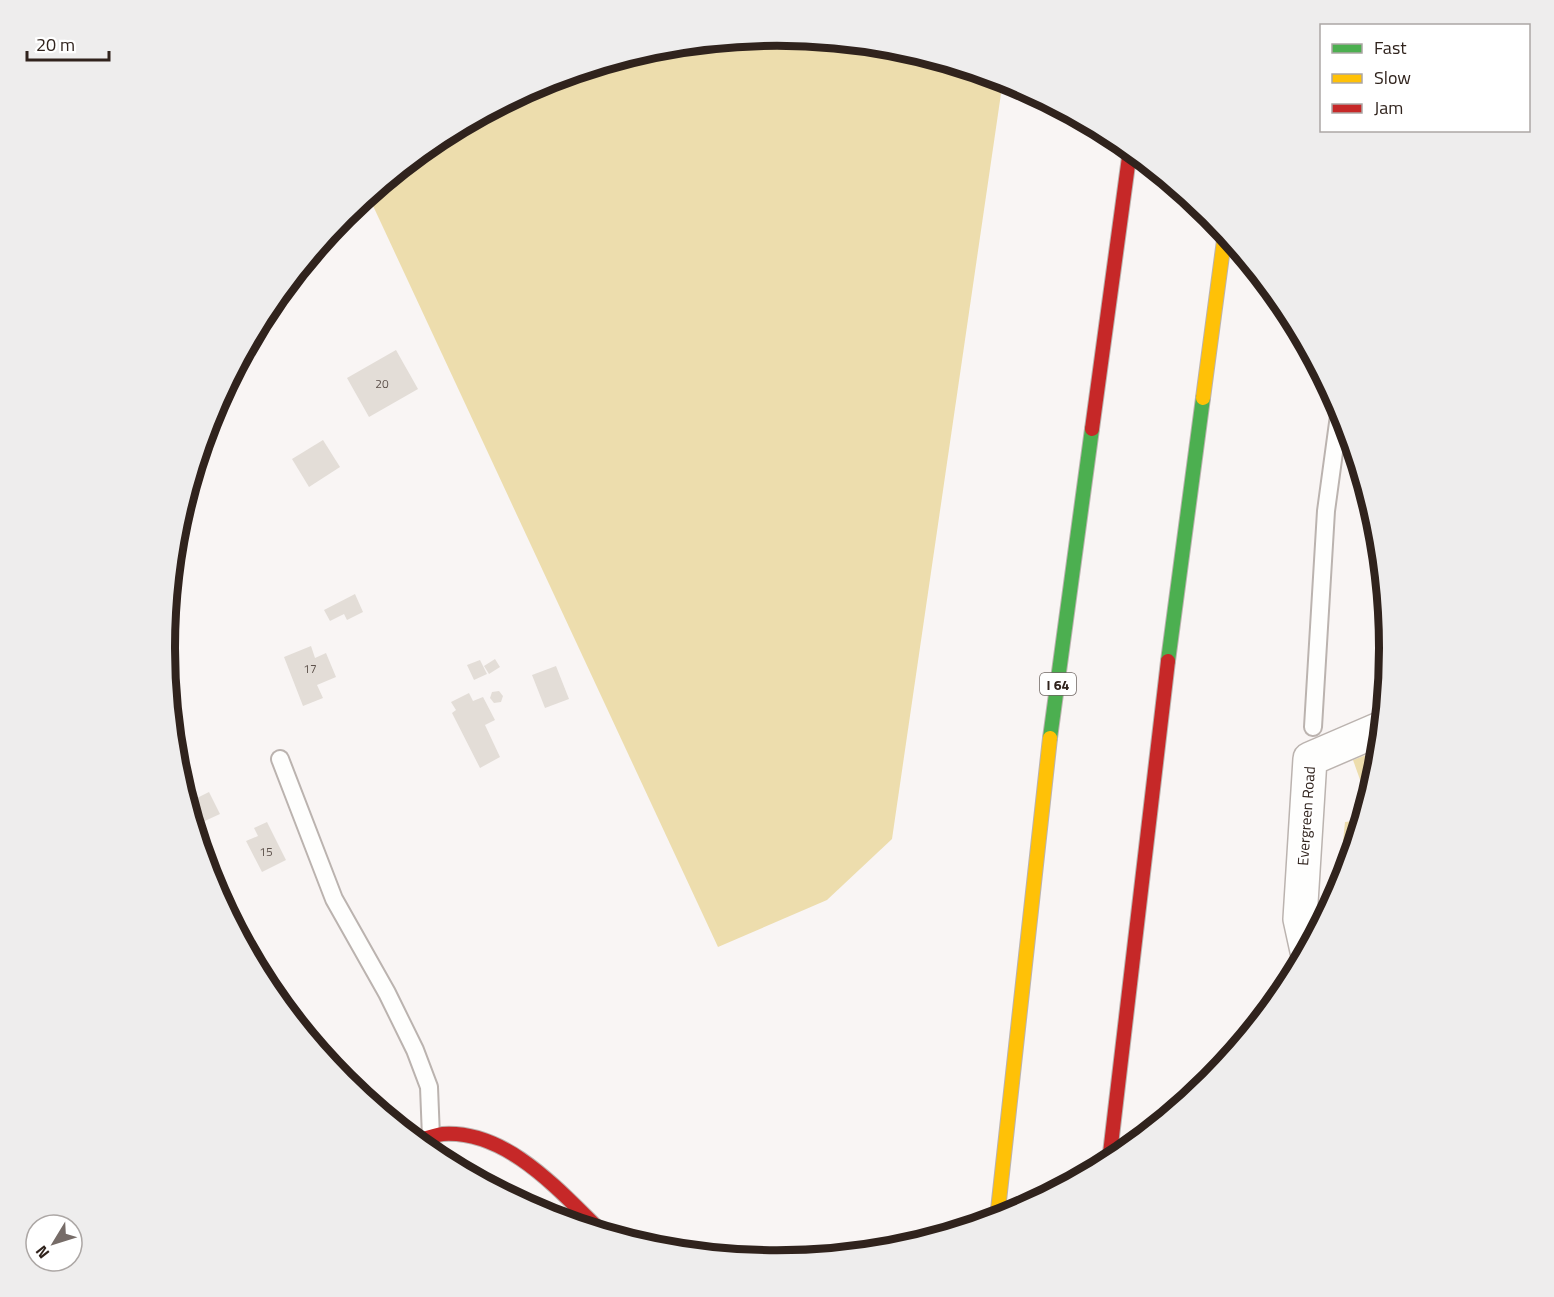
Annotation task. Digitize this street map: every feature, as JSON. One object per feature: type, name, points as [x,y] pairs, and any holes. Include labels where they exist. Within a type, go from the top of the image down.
[{"type":"main road","name":"I 64","points":[[998,1208],[1047,771],[1129,161]]},
{"type":"main road","points":[[1110,1149],[1155,760],[1223,245]]},
{"type":"main road","points":[[430,1137],[468,1136],[504,1149],[535,1171],[590,1221]]},
{"type":"street","name":"Evergreen Road","points":[[1304,939],[1300,919],[1310,759],[1373,732]]},
{"type":"lane","points":[[1313,727],[1326,511],[1337,429]]},
{"type":"lane","points":[[280,759],[334,899],[387,993],[415,1050],[429,1088],[430,1137]]},
{"type":"shaded area","points":[[777,46],[856,52],[894,58],[971,78],[1002,90],[892,839],[827,900],[718,947],[372,203],[411,171],[476,127],[547,92],[621,67],[698,52]]},
{"type":"shaded area","points":[[1369,754],[1362,786],[1353,760]]},
{"type":"shaded area","points":[[1353,821],[1342,856],[1345,822]]},
{"type":"building","points":[[396,350],[418,389],[369,417],[347,378]]},
{"type":"building","points":[[323,440],[340,467],[309,487],[292,459]]},
{"type":"building","points":[[355,594],[363,612],[347,620],[344,614],[330,621],[324,610]]},
{"type":"building","points":[[311,646],[315,658],[326,653],[336,677],[317,685],[323,698],[303,706],[284,657]]},
{"type":"building","points":[[495,659],[500,667],[489,674],[484,666]]},
{"type":"building","points":[[480,660],[487,674],[474,680],[467,665]]},
{"type":"building","points":[[556,666],[569,699],[545,708],[532,675]]},
{"type":"building","points":[[499,691],[503,696],[501,702],[494,703],[490,698],[492,692]]},
{"type":"building","points":[[469,693],[473,701],[483,697],[495,720],[485,725],[500,757],[480,768],[452,713],[456,710],[451,702]]},
{"type":"building","points":[[209,792],[220,814],[201,823],[195,799]]},
{"type":"building","points":[[267,822],[286,860],[262,872],[246,841],[258,836],[254,828]]},
{"type":"traffic: fast","points":[[1168,661],[1203,398]]},
{"type":"traffic: fast","points":[[1050,738],[1092,429]]},
{"type":"traffic: slow","points":[[1203,398],[1223,245]]},
{"type":"traffic: slow","points":[[998,1208],[1050,738]]},
{"type":"traffic: jam","points":[[1092,429],[1129,161]]},
{"type":"traffic: jam","points":[[1110,1149],[1168,661]]},
{"type":"traffic: jam","points":[[427,1138],[443,1134],[467,1135],[489,1142],[511,1153],[551,1183],[591,1221]]}]
